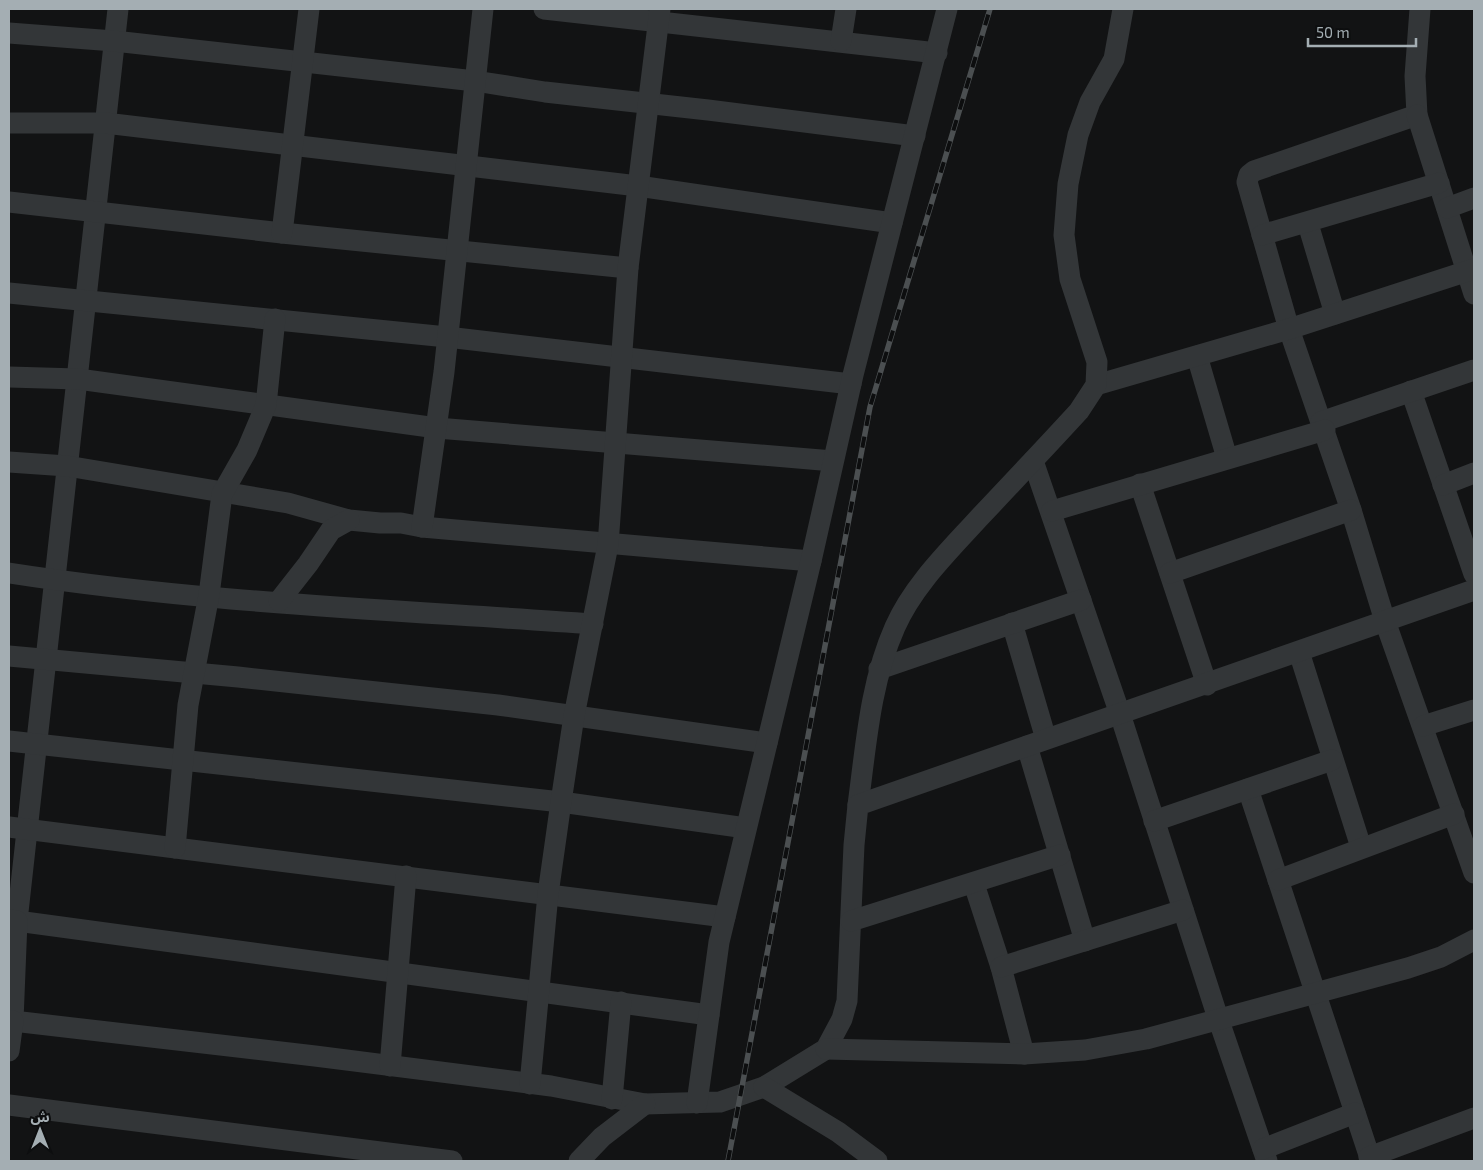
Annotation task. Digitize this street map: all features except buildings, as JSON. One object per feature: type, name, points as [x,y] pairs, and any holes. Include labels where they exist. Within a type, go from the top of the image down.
[{"type":"street","points":[[9,1051],[18,828],[36,745],[118,9]]},
{"type":"street","points":[[282,233],[309,9]]},
{"type":"street","points":[[422,527],[448,337],[456,250],[484,9]]},
{"type":"street","points":[[544,9],[659,16],[937,53]]},
{"type":"street","points":[[841,41],[846,9]]},
{"type":"street","points":[[697,1102],[719,942],[811,561],[851,384],[948,9]]},
{"type":"street","points":[[11,1021],[530,1084],[645,1104],[720,1102],[764,1087],[826,1049],[842,1019],[847,1001],[858,805],[879,669],[895,626],[923,582],[1079,411],[1096,385],[1097,362],[1070,279],[1064,235],[1068,184],[1078,135],[1090,102],[1114,60],[1123,9]]},
{"type":"street","points":[[1420,9],[1415,76],[1418,115],[1447,208],[1471,270],[1474,294]]},
{"type":"street","points":[[530,1084],[548,894],[561,802],[574,716],[608,545],[628,268],[659,16]]},
{"type":"street","points":[[9,33],[114,41],[475,81],[648,105],[708,110],[915,136]]},
{"type":"street","points":[[1418,115],[1254,171],[1249,175],[1247,182],[1289,329],[1351,510],[1385,621],[1474,873]]},
{"type":"street","points":[[9,123],[105,123],[638,186],[892,223]]},
{"type":"street","points":[[1262,236],[1308,224],[1439,183]]},
{"type":"street","points":[[1447,208],[1474,198]]},
{"type":"street","points":[[9,202],[282,233],[628,268]]},
{"type":"street","points":[[1308,224],[1335,314]]},
{"type":"street","points":[[1096,385],[1289,329],[1471,270]]},
{"type":"street","points":[[9,293],[448,337],[851,384]]},
{"type":"street","points":[[175,848],[188,705],[209,595],[222,494],[247,450],[266,405],[275,319]]},
{"type":"street","points":[[1197,356],[1227,458]]},
{"type":"street","points":[[1052,511],[1227,458],[1323,426],[1474,370]]},
{"type":"street","points":[[9,377],[78,379],[437,428],[833,461]]},
{"type":"street","points":[[1411,392],[1474,574]]},
{"type":"street","points":[[1033,460],[1120,714],[1182,910],[1265,1155],[1355,1113]]},
{"type":"street","points":[[9,462],[67,466],[222,494],[288,503],[348,520],[401,523],[422,527],[608,545],[811,561]]},
{"type":"street","points":[[1443,485],[1474,473]]},
{"type":"street","points":[[1140,484],[1207,685]]},
{"type":"street","points":[[1170,573],[1351,510]]},
{"type":"street","points":[[279,601],[308,564],[331,530],[348,520]]},
{"type":"street","points":[[9,573],[55,580],[209,595],[593,624]]},
{"type":"street","points":[[858,805],[1036,742],[1207,685],[1474,590]]},
{"type":"street","points":[[879,669],[1081,600]]},
{"type":"street","points":[[1012,624],[1060,855],[1085,940]]},
{"type":"street","points":[[1298,652],[1361,847]]},
{"type":"street","points":[[9,656],[46,661],[194,673],[498,705],[767,743]]},
{"type":"street","points":[[1423,726],[1474,710]]},
{"type":"street","points":[[9,741],[561,802],[746,828]]},
{"type":"street","points":[[1154,822],[1332,760]]},
{"type":"street","points":[[1248,789],[1370,1159],[1474,1118]]},
{"type":"street","points":[[1278,880],[1361,847],[1454,814]]},
{"type":"street","points":[[18,828],[725,917]]},
{"type":"street","points":[[851,921],[974,884],[1060,855]]},
{"type":"street","points":[[390,1066],[406,876]]},
{"type":"street","points":[[974,884],[1001,967],[1024,1054]]},
{"type":"street","points":[[1001,967],[1182,910]]},
{"type":"street","points":[[13,921],[709,1015]]},
{"type":"street","points":[[826,1049],[1024,1054],[1085,1050],[1146,1039],[1416,966],[1441,957],[1474,940]]},
{"type":"street","points":[[612,1099],[621,1002]]},
{"type":"street","points":[[764,1087],[838,1132],[877,1161]]},
{"type":"street","points":[[579,1161],[602,1137],[645,1104]]},
{"type":"street","points":[[9,1105],[452,1161]]},
{"type":"railway","points":[[728,1161],[870,407],[990,9]]}]
